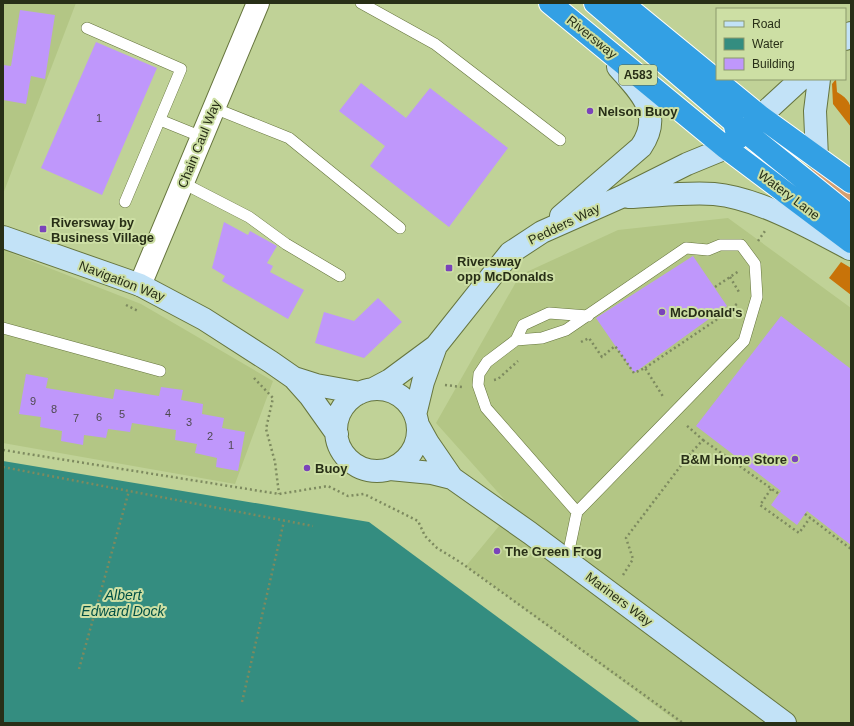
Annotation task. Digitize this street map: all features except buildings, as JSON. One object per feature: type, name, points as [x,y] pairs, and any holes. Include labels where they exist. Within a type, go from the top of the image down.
[{"type":"highway","name":"Riversway","points":[[550,3],[594,39],[744,132]]},
{"type":"highway","name":"A583","points":[[596,3],[744,132],[851,217]]},
{"type":"highway","name":"A583","points":[[622,3],[744,132],[817,158],[851,182]]},
{"type":"highway","name":"Watery Lane","points":[[744,132],[851,242]]},
{"type":"street","name":"Chain Caul Way","points":[[140,285],[258,3]]},
{"type":"street","points":[[542,232],[642,147],[650,135],[651,123],[646,99],[594,39]]},
{"type":"street","points":[[744,132],[800,80]]},
{"type":"street","points":[[817,158],[815,111],[819,80]]},
{"type":"street","name":"Pedders Way","points":[[366,391],[390,380],[436,346],[510,253],[542,232],[621,197],[687,164],[744,132]]},
{"type":"street","points":[[621,197],[714,194],[735,198],[796,221],[851,250]]},
{"type":"street","name":"Navigation Way","points":[[3,237],[140,285],[204,319],[294,378],[310,396],[337,434]]},
{"type":"street","name":"Pedders Way","points":[[417,420],[423,382],[436,346]]},
{"type":"street","name":"Navigation Way","points":[[294,378],[316,385],[366,391]]},
{"type":"street","points":[[386,390],[398,395],[409,404],[417,420],[417,440],[412,453],[402,463],[390,469],[378,471],[366,469],[355,464],[346,456],[340,446],[337,434],[337,422],[342,410],[350,400],[366,391],[386,390]]},
{"type":"street","name":"Mariners Way","points":[[417,420],[428,443],[452,478],[567,560],[785,723]]},
{"type":"street","name":"Mariners Way","points":[[390,469],[432,473],[452,478]]},
{"type":"lane","points":[[361,3],[435,44],[560,140]]},
{"type":"lane","points":[[87,28],[181,69],[125,202]]},
{"type":"lane","points":[[214,108],[289,138],[400,228]]},
{"type":"lane","points":[[160,120],[202,137]]},
{"type":"lane","points":[[183,183],[249,217],[286,244],[340,276]]},
{"type":"lane","points":[[516,340],[542,338],[566,330],[686,248],[708,250],[720,245],[741,245],[755,264],[757,297],[744,341],[577,512],[567,560]]},
{"type":"lane","points":[[577,512],[486,408],[478,385],[479,374],[487,362],[516,340],[523,325],[549,313],[588,316]]},
{"type":"lane","points":[[3,328],[160,371]]},
{"type":"path","points":[[730,277],[740,293]]},
{"type":"path","points":[[645,368],[719,318],[744,298]]},
{"type":"path","points":[[121,303],[142,313]]},
{"type":"path","points":[[249,373],[273,398],[266,429],[275,462],[279,494]]},
{"type":"path","points":[[703,440],[779,494]]},
{"type":"path","points":[[3,450],[279,494],[328,486],[348,496],[364,494],[418,521],[425,536],[437,548],[460,562],[682,723]]},
{"type":"path","points":[[3,467],[313,526]]},
{"type":"path","points":[[771,489],[760,504],[799,533],[810,518]]},
{"type":"path","points":[[79,669],[129,491]]},
{"type":"path","points":[[805,514],[851,549]]},
{"type":"path","points":[[242,702],[284,521]]},
{"type":"shaded area","points":[[3,3],[76,3],[3,194]]},
{"type":"shaded area","points":[[836,80],[837,92],[849,103],[851,127],[833,104],[832,84]]},
{"type":"shaded area","points":[[816,166],[851,192],[851,203],[810,171]]},
{"type":"shaded area","points":[[728,218],[851,308],[851,723],[679,723],[466,566],[513,509],[436,423],[520,275],[618,230]]},
{"type":"shaded area","points":[[3,250],[141,304],[273,381],[235,484],[3,443]]},
{"type":"shaded area","points":[[841,262],[851,268],[851,295],[829,278]]},
{"type":"water","name":"Albert Edward Dock","points":[[3,461],[369,522],[641,723],[3,723]]},
{"type":"place","name":"Nelson Buoy","points":[[590,111]]},
{"type":"place","name":"Riversway by Business Village","points":[[43,229]]},
{"type":"place","name":"Riversway opp McDonalds","points":[[449,268]]},
{"type":"place","name":"McDonald's","points":[[662,312]]},
{"type":"place","name":"B&M Home Store","points":[[795,459]]},
{"type":"place","name":"Buoy","points":[[307,468]]},
{"type":"place","name":"The Green Frog","points":[[497,551]]}]
